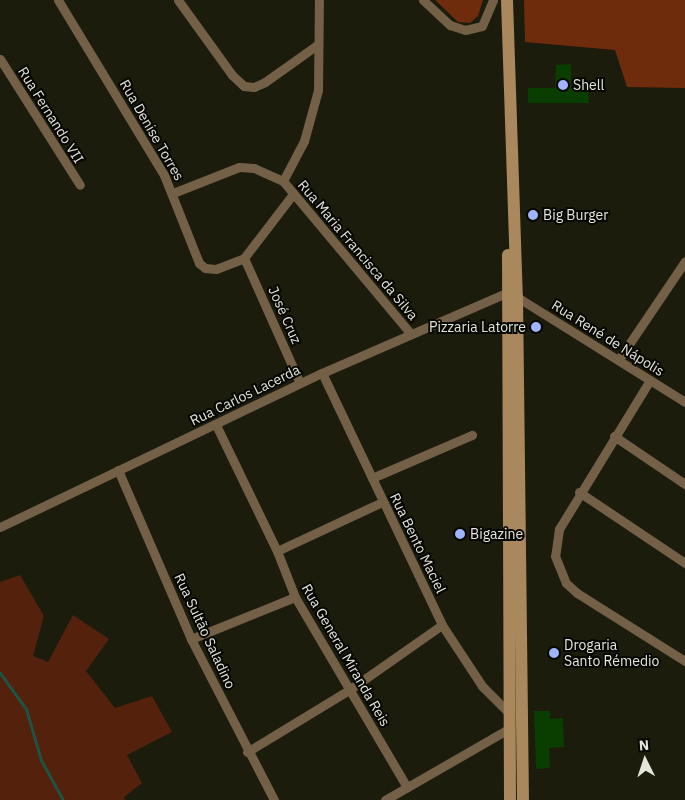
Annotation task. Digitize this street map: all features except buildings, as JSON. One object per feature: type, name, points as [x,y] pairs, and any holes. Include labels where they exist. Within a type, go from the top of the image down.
[{"type":"main road","points":[[507,0],[512,188],[511,295],[514,533],[523,800]]},
{"type":"main road","points":[[510,800],[509,713],[514,533]]},
{"type":"street","name":"Rua Denise Torres","points":[[58,0],[173,193],[199,263],[206,268],[216,269],[244,258]]},
{"type":"street","points":[[178,0],[232,75],[244,86],[254,87],[265,82],[317,45]]},
{"type":"street","points":[[283,182],[304,141],[318,90],[319,0]]},
{"type":"street","points":[[423,0],[450,25],[465,30],[482,26],[493,0]]},
{"type":"street","name":"Rua Fernando VII","points":[[0,58],[80,185]]},
{"type":"street","name":"Rua Maria Francisca da Silva","points":[[173,193],[239,167],[254,168],[283,182],[411,334]]},
{"type":"street","points":[[244,258],[293,194]]},
{"type":"street","name":"José Cruz","points":[[244,258],[300,383]]},
{"type":"street","points":[[618,359],[685,261]]},
{"type":"street","name":"Rua Carlos Lacerda","points":[[0,527],[322,373],[411,334],[511,295]]},
{"type":"street","name":"Rua René de Nápolis","points":[[511,295],[618,359],[685,402]]},
{"type":"street","name":"Rua Bento Maciel","points":[[322,373],[382,502],[442,624],[482,686],[509,713]]},
{"type":"street","points":[[650,380],[579,492],[559,529],[555,556],[566,584],[577,593],[685,661]]},
{"type":"street","name":"Rua General Miranda Reis","points":[[216,425],[277,551],[296,597],[407,787]]},
{"type":"street","points":[[372,478],[472,435]]},
{"type":"street","points":[[614,436],[685,484]]},
{"type":"street","name":"Rua Sultão Saladino","points":[[118,470],[192,639],[247,752],[274,800]]},
{"type":"street","points":[[579,492],[685,563]]},
{"type":"street","points":[[277,551],[382,502]]},
{"type":"street","points":[[192,639],[296,597]]},
{"type":"street","points":[[247,752],[349,690],[442,624]]},
{"type":"street","points":[[385,800],[510,728]]},
{"type":"shaded area","points":[[435,0],[483,0],[478,16],[470,23],[458,22]]},
{"type":"shaded area","points":[[524,0],[685,0],[685,88],[627,87],[615,50],[525,42]]},
{"type":"shaded area","points":[[20,575],[44,616],[33,656],[48,662],[73,615],[109,639],[86,671],[115,708],[152,696],[172,732],[127,755],[142,783],[124,797],[125,800],[0,800],[0,582]]},
{"type":"waterway","points":[[0,673],[26,709],[41,760],[63,800]]},
{"type":"place","name":"Shell","points":[[563,85]]},
{"type":"place","name":"Big Burger","points":[[533,215]]},
{"type":"place","name":"Pizzaria Latorre","points":[[536,327]]},
{"type":"place","name":"Bigazine","points":[[460,534]]},
{"type":"place","name":"Drogaria Santo Rémedio","points":[[554,653]]}]
